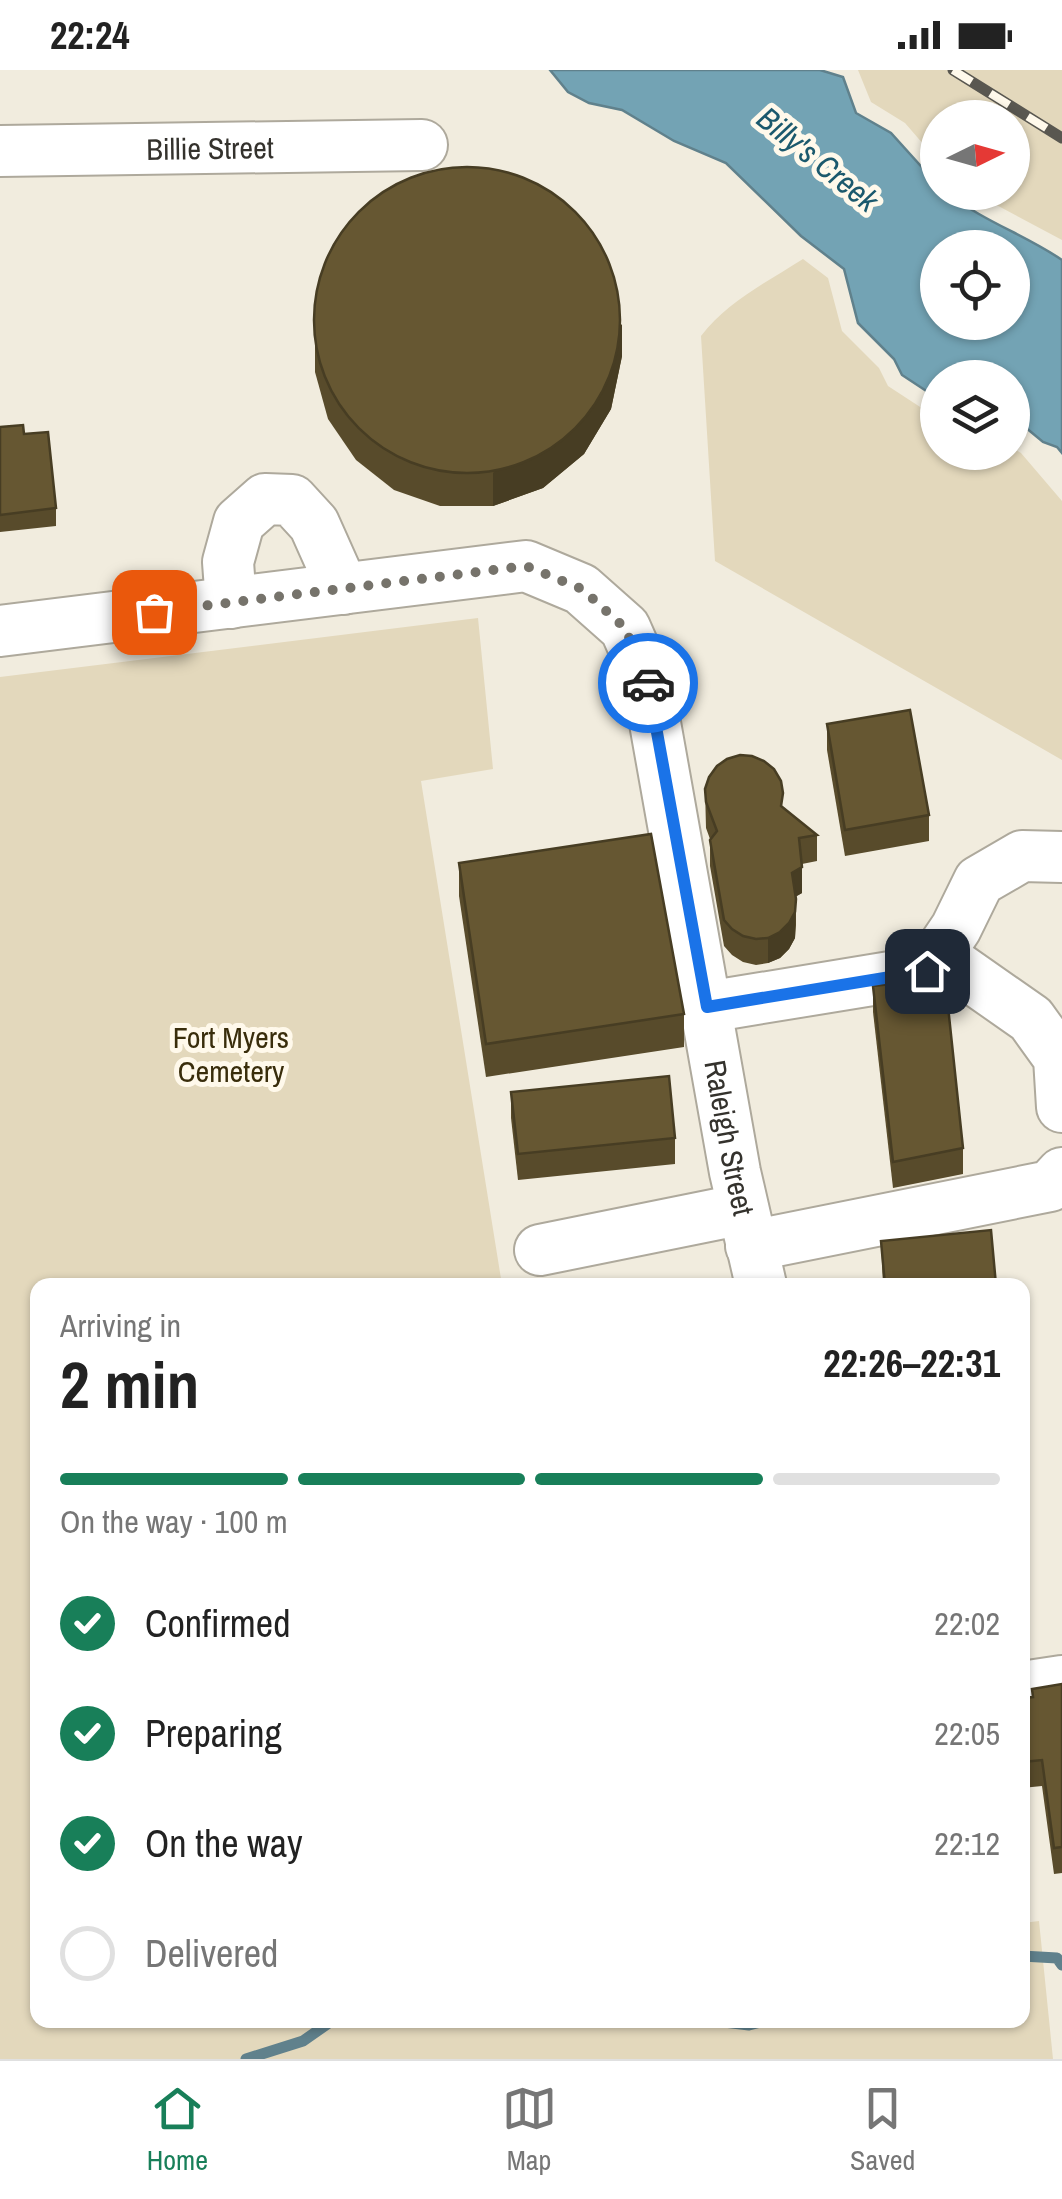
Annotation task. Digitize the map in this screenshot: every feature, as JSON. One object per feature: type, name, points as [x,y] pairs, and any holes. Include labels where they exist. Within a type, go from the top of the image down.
[{"type":"street","name":"Billie Street","points":[[0,151],[422,145]]},
{"type":"street","points":[[236,602],[228,562],[239,522],[265,499],[292,500],[314,524],[343,589]]},
{"type":"street","name":"Raleigh Street","points":[[0,631],[526,566],[582,589],[625,628],[647,678],[752,1247]]},
{"type":"street","points":[[707,1007],[927,971],[956,928],[979,881],[1022,856],[1062,857]]},
{"type":"street","points":[[938,954],[1031,1019],[1059,1058],[1062,1107]]},
{"type":"street","points":[[540,1250],[752,1247],[1050,1186],[1062,1173]]},
{"type":"street","points":[[1030,1686],[1062,1681]]},
{"type":"green space","points":[[858,70],[1062,70],[1062,240],[1006,210],[1030,210],[1030,100],[920,100],[920,140],[905,123],[871,102]]},
{"type":"green space","points":[[803,259],[828,278],[842,331],[879,368],[888,386],[920,407],[920,470],[1030,470],[1030,464],[1062,501],[1062,760],[715,561],[701,336],[735,303]]},
{"type":"green space","name":"Fort Myers Cemetery","points":[[478,618],[493,769],[421,781],[501,1278],[30,1278],[30,2028],[1030,2028],[1030,1922],[1039,1921],[1053,2059],[0,2059],[0,677]]},
{"type":"water","name":"Billy's Creek","points":[[550,70],[820,70],[843,77],[856,113],[891,133],[920,165],[920,210],[972,210],[1009,230],[920,230],[920,340],[1030,340],[1030,241],[1062,260],[1062,453],[1030,431],[1030,360],[920,360],[920,387],[902,375],[894,359],[858,323],[844,269],[801,236],[726,163],[674,141],[622,110],[589,103],[568,92]]},
{"type":"building","points":[[467,167],[497,170],[526,179],[575,212],[608,261],[617,290],[617,350],[608,379],[575,428],[526,461],[497,470],[467,473],[437,470],[408,461],[359,428],[326,379],[317,350],[314,320],[317,290],[326,261],[359,212],[408,179],[437,170]]},
{"type":"building","points":[[23,425],[24,434],[48,432],[56,508],[0,515],[0,427]]},
{"type":"building","points":[[910,710],[929,815],[845,830],[827,724]]},
{"type":"building","points":[[740,755],[752,756],[774,769],[781,781],[781,806],[817,835],[799,838],[802,867],[792,873],[795,912],[780,932],[768,938],[743,936],[724,920],[710,840],[717,831],[706,802],[709,777],[717,766]]},
{"type":"building","points":[[651,834],[684,1014],[486,1044],[459,863]]},
{"type":"building","points":[[945,978],[963,1148],[893,1162],[873,986]]},
{"type":"building","points":[[669,1076],[675,1138],[518,1154],[511,1092]]},
{"type":"building","points":[[991,1230],[995,1278],[884,1278],[881,1241]]},
{"type":"building","points":[[1062,1684],[1062,1847],[1054,1848],[1042,1760],[1030,1761],[1032,1689]]},
{"type":"waterway","points":[[1030,1956],[1057,1958],[1062,1965]]},
{"type":"waterway","points":[[246,2059],[303,2041],[322,2028]]},
{"type":"railway","points":[[953,70],[1062,138]]},
{"type":"way so far","points":[[154,612],[526,566],[582,589],[625,628],[648,683]]},
{"type":"route","points":[[648,683],[707,1007],[927,971]]}]
